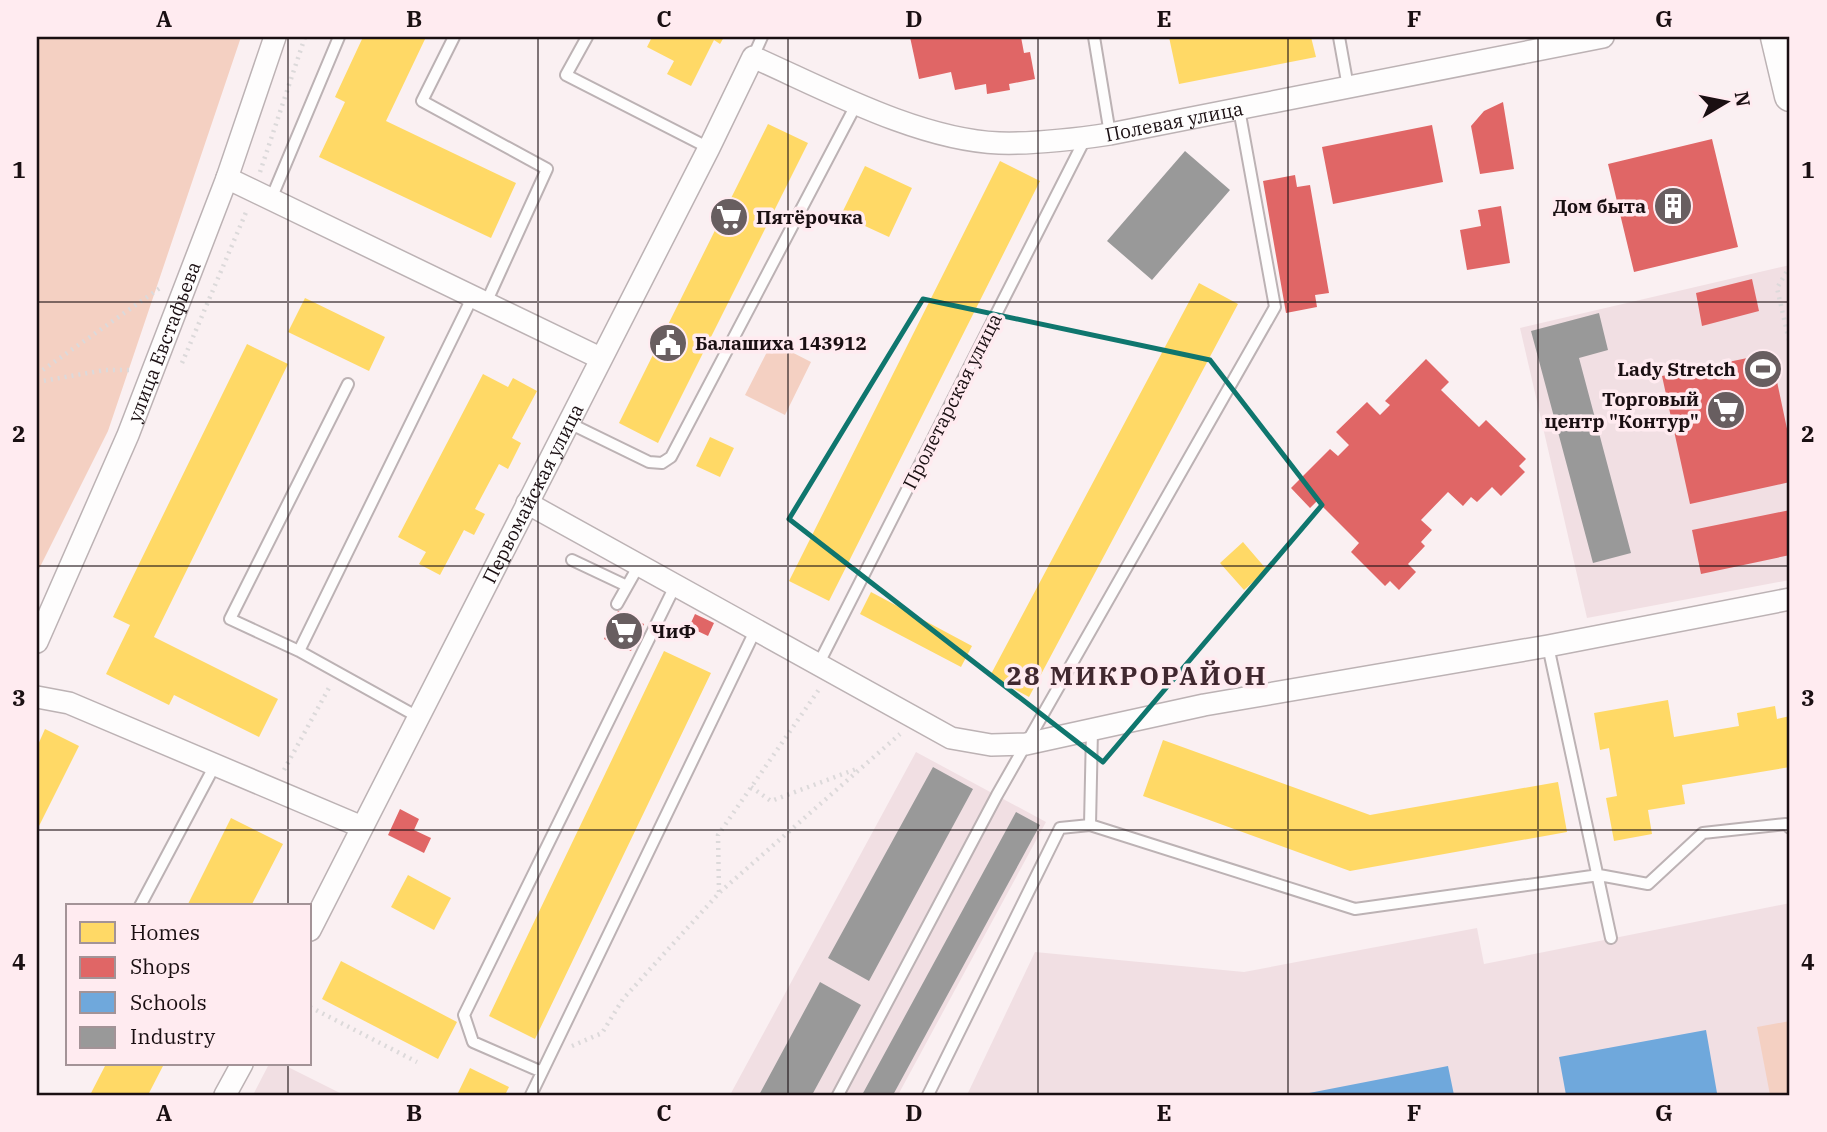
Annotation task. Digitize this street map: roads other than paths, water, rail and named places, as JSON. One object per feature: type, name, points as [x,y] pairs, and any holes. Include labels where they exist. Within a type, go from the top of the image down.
[{"type":"street","name":"улица Евстафьева","points":[[37,642],[128,435],[227,178],[275,37]]},
{"type":"street","name":"Полевая улица","points":[[753,57],[857,103],[932,132],[998,143],[1110,134],[1566,40],[1603,37]]},
{"type":"street","points":[[1776,37],[1790,96]]},
{"type":"street","name":"Первомайская улица","points":[[312,926],[753,57]]},
{"type":"street","points":[[227,178],[600,358]]},
{"type":"street","points":[[527,503],[951,738],[990,744],[1026,744],[1204,705],[1548,646],[1790,599]]},
{"type":"street","points":[[37,697],[69,703],[362,827]]},
{"type":"street","points":[[226,1095],[241,1066]]},
{"type":"lane","points":[[271,199],[339,37]]},
{"type":"lane","points":[[299,651],[547,169],[422,101],[454,37]]},
{"type":"lane","points":[[587,37],[566,75],[709,148]]},
{"type":"lane","points":[[753,57],[762,37]]},
{"type":"lane","points":[[1094,37],[1110,134]]},
{"type":"lane","points":[[1339,37],[1348,87]]},
{"type":"lane","points":[[568,422],[649,462],[662,463],[671,457],[857,103]]},
{"type":"lane","points":[[838,1095],[1026,744],[1275,307],[1239,109]]},
{"type":"lane","name":"Пролетарская улица","points":[[824,669],[1086,137]]},
{"type":"lane","points":[[348,384],[230,619],[299,651],[418,717]]},
{"type":"lane","points":[[572,560],[627,586]]},
{"type":"lane","points":[[618,604],[639,565]]},
{"type":"lane","points":[[542,1072],[473,1042],[464,1015],[675,586]]},
{"type":"lane","points":[[531,1095],[755,631]]},
{"type":"lane","points":[[1548,646],[1611,938]]},
{"type":"lane","points":[[1090,825],[1092,730]]},
{"type":"lane","points":[[141,904],[215,765]]},
{"type":"lane","points":[[928,1095],[1060,828],[1090,825],[1355,909],[1599,876],[1648,884],[1703,833],[1786,824],[1790,828]]},
{"type":"place","name":"Дом быта","points":[[1673,206]]},
{"type":"place","name":"Пятёрочка","points":[[729,217]]},
{"type":"place","name":"Балашиха 143912","points":[[668,343]]},
{"type":"place","name":"Lady Stretch","points":[[1763,369]]},
{"type":"place","name":"Торговый центр \"Контур\"","points":[[1726,410]]},
{"type":"place","name":"ЧиФ","points":[[624,631]]},
{"type":"district","name":"28 МИКРОРАЙОН","points":[[1137,676]]}]
